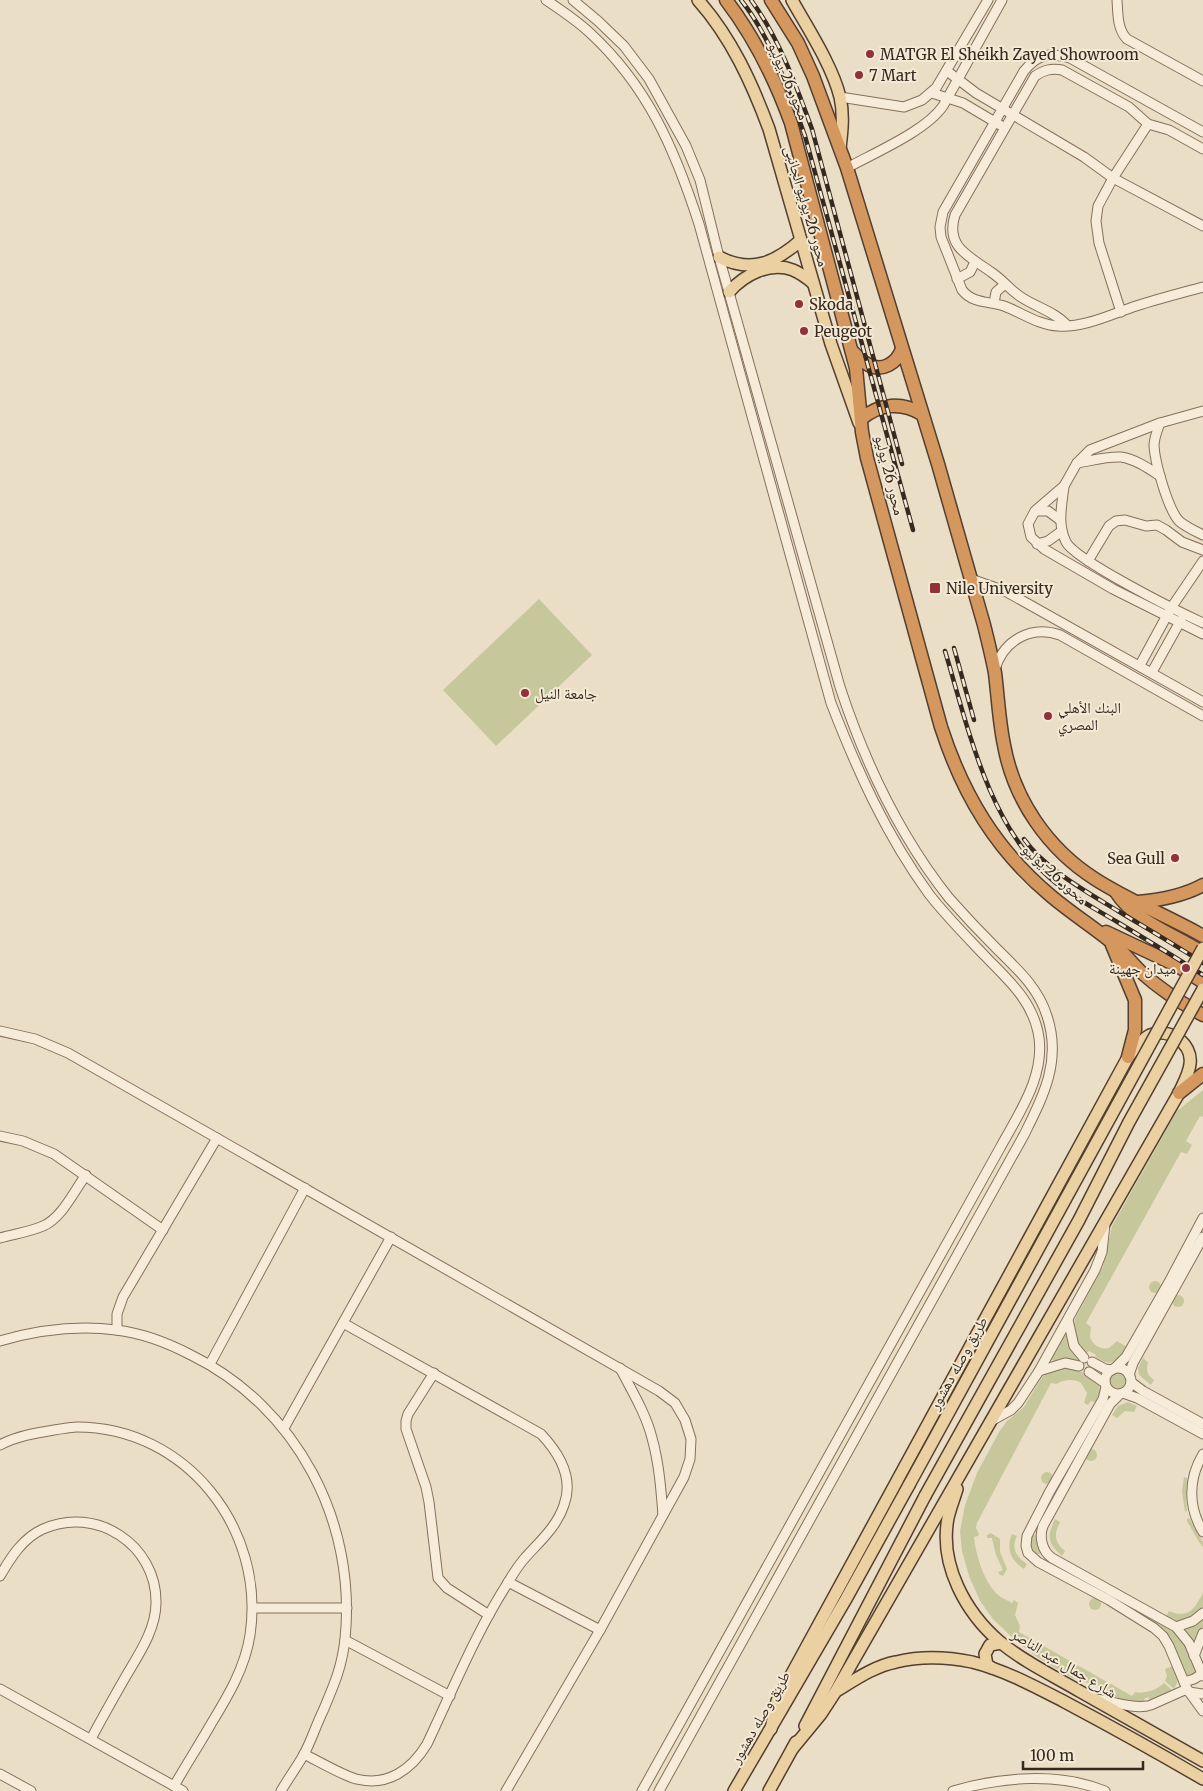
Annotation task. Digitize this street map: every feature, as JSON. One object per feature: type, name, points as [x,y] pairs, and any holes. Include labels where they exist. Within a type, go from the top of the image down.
[{"type":"highway","name":"محور 26 يوليو","points":[[726,0],[758,47],[782,97],[798,150],[852,351],[859,385],[862,432],[867,458],[941,727],[950,755],[962,782],[986,825],[1010,856],[1052,897],[1110,940],[1149,979],[1186,1006],[1203,1015]]},
{"type":"highway","name":"محور 26 يوليو","points":[[772,0],[806,60],[840,148],[922,414],[984,625],[994,672],[1006,752],[1017,790],[1028,811],[1047,837],[1076,865],[1095,880],[1203,936]]},
{"type":"highway","points":[[852,351],[864,363],[877,368],[890,365],[896,361],[902,349]]},
{"type":"highway","points":[[861,418],[878,408],[891,406],[910,408],[922,414]]},
{"type":"highway","points":[[1138,902],[1169,898],[1184,894],[1203,885]]},
{"type":"highway","name":"محور 26 يوليو","points":[[1114,890],[1124,904],[1203,953]]},
{"type":"highway","name":"محور 26 يوليو","points":[[1086,922],[1167,961],[1203,982]]},
{"type":"highway","points":[[1110,940],[1135,1000],[1135,1030],[1128,1057]]},
{"type":"highway","points":[[1179,1094],[1203,1074]]},
{"type":"main road","name":"محور 26 يوليو الجانبى","points":[[698,0],[734,52],[759,102],[769,129],[842,377],[862,432]]},
{"type":"main road","points":[[792,0],[818,45],[840,97],[842,124],[840,148]]},
{"type":"main road","points":[[719,257],[741,266],[764,263],[781,256],[801,240]]},
{"type":"main road","points":[[729,292],[744,278],[773,268],[794,271],[813,283]]},
{"type":"main road","name":"طريق وصله دهشور","points":[[734,1791],[891,1517],[1203,948]]},
{"type":"main road","points":[[769,1791],[925,1496],[1069,1237],[1129,1122],[1203,989]]},
{"type":"main road","points":[[771,1729],[777,1701],[1128,1057],[1148,1036],[1153,1034],[1164,1033],[1178,1038],[1189,1053],[1190,1064],[1179,1094],[836,1692],[821,1714],[793,1748]]},
{"type":"main road","name":"شارع جمال عبد الناصر","points":[[965,1466],[948,1519],[947,1537],[949,1557],[956,1582],[964,1601],[976,1619],[1000,1643],[1035,1666],[1203,1761]]},
{"type":"main road","points":[[992,1668],[985,1660],[985,1654],[990,1645],[1000,1643]]},
{"type":"main road","name":"شارع جمال عبد الناصر","points":[[836,1692],[868,1672],[895,1662],[923,1658],[945,1658],[972,1662],[992,1668],[1027,1683],[1203,1778]]},
{"type":"street","points":[[546,0],[589,31],[638,87],[658,119],[676,157],[699,224],[831,702],[854,762],[894,842],[930,894],[954,923],[1025,998],[1033,1014],[1040,1052],[1037,1072],[1030,1091],[1000,1148],[642,1791]]},
{"type":"street","points":[[573,0],[598,20],[624,46],[649,79],[667,108],[700,180],[719,257],[840,687],[852,725],[871,771],[891,810],[913,846],[949,897],[977,929],[1030,981],[1042,1001],[1048,1018],[1052,1058],[1049,1080],[1024,1135],[659,1791]]},
{"type":"street","points":[[840,97],[904,106],[916,103],[932,93],[947,71],[988,0]]},
{"type":"street","points":[[846,168],[928,122],[940,111],[1002,0]]},
{"type":"street","points":[[1117,0],[1120,28],[1122,34],[1127,39],[1203,81]]},
{"type":"street","points":[[1203,132],[1070,58],[1056,54],[1046,55],[1030,64],[1002,109],[943,212],[940,227],[941,237],[957,279],[966,295],[980,302],[994,303],[1041,322],[1059,326],[1084,323],[1203,287]]},
{"type":"street","points":[[1067,325],[1057,316],[1019,296],[995,274],[962,251],[952,234],[952,224],[955,215],[1014,116],[1035,76],[1052,68],[1062,70],[1129,108],[1148,124],[1169,130],[1203,149]]},
{"type":"street","points":[[947,71],[976,93],[1084,157],[1113,178],[1203,226]]},
{"type":"street","points":[[932,93],[962,103],[1006,129]]},
{"type":"street","points":[[1129,108],[1134,104],[1136,94]]},
{"type":"street","points":[[1169,130],[1170,124],[1176,117]]},
{"type":"street","points":[[1120,312],[1099,243],[1096,221],[1098,206],[1113,178],[1148,124]]},
{"type":"street","points":[[957,279],[970,272],[976,262]]},
{"type":"street","points":[[994,303],[996,292],[1005,284]]},
{"type":"street","points":[[1203,411],[1160,423],[1095,446],[1084,454],[1077,463],[1064,486],[1035,511],[1028,524],[1030,536],[1036,544],[1083,572],[1168,612],[1184,614],[1203,624]]},
{"type":"street","points":[[1160,423],[1155,434],[1154,445],[1160,476],[1174,513],[1179,520],[1203,535]]},
{"type":"street","points":[[1077,463],[1121,457],[1133,461],[1160,476]]},
{"type":"street","points":[[1064,486],[1060,520],[1068,546],[1088,561],[1168,612],[1179,623],[1203,634]]},
{"type":"street","points":[[1035,511],[1048,511],[1060,520]]},
{"type":"street","points":[[1088,561],[1109,526],[1116,521],[1126,520],[1146,526],[1157,525],[1182,542],[1203,550]]},
{"type":"street","points":[[1036,544],[1048,541],[1062,531]]},
{"type":"street","points":[[1140,665],[1168,612],[1203,561]]},
{"type":"street","points":[[794,565],[805,562]]},
{"type":"street","points":[[798,579],[809,576]]},
{"type":"street","points":[[971,579],[996,587],[1053,617],[1203,702]]},
{"type":"street","points":[[1152,672],[1184,614]]},
{"type":"street","points":[[1047,632],[1053,617]]},
{"type":"street","points":[[994,672],[1002,652],[1013,641],[1026,634],[1047,632],[1060,635],[1203,716]]},
{"type":"street","points":[[0,1031],[35,1039],[68,1052],[620,1368],[659,1391],[674,1403],[685,1420],[691,1439],[690,1459],[684,1477],[600,1630],[506,1791]]},
{"type":"street","points":[[0,1136],[23,1141],[54,1154],[162,1230]]},
{"type":"street","points":[[117,1330],[117,1314],[123,1297],[217,1138]]},
{"type":"street","points":[[0,1238],[43,1226],[52,1220],[60,1212],[86,1175]]},
{"type":"street","points":[[210,1364],[304,1188]]},
{"type":"street","points":[[1203,1218],[1126,1357],[1106,1375],[1103,1399],[1050,1491],[1028,1533],[1026,1541],[1028,1553],[1038,1562],[1109,1600],[1154,1628],[1169,1646],[1186,1688],[1203,1711]]},
{"type":"street","points":[[990,1421],[1002,1416],[1018,1403],[1068,1320],[1099,1261],[1106,1221]]},
{"type":"street","points":[[284,1428],[391,1237]]},
{"type":"street","points":[[1038,1562],[1043,1558],[1045,1552],[1041,1535],[1045,1522],[1110,1404],[1130,1386],[1134,1360],[1203,1237]]},
{"type":"street","points":[[1068,1320],[1074,1346],[1088,1360],[1105,1369],[1124,1370],[1138,1388],[1203,1424]]},
{"type":"street","points":[[304,1754],[356,1779],[373,1781],[390,1778],[405,1770],[418,1758],[427,1744],[489,1615],[508,1582],[523,1560],[539,1544],[565,1505],[567,1485],[564,1466],[555,1448],[541,1434],[343,1323]]},
{"type":"street","points":[[0,1341],[33,1332],[75,1327],[117,1330],[166,1343],[210,1364],[250,1393],[284,1428],[306,1460],[324,1494],[336,1530],[344,1569],[347,1608],[345,1640],[339,1672],[304,1754],[281,1791]]},
{"type":"street","points":[[1039,1370],[1065,1363],[1079,1366]]},
{"type":"street","points":[[620,1368],[641,1408],[652,1438],[660,1475],[663,1516]]},
{"type":"street","points":[[1089,1372],[1105,1385],[1111,1393],[1137,1398],[1203,1434]]},
{"type":"street","points":[[434,1373],[408,1414],[406,1429],[426,1487],[437,1571],[442,1583],[489,1615]]},
{"type":"street","points":[[0,1445],[9,1440],[34,1433],[77,1427],[111,1431],[145,1441],[164,1451],[206,1485],[223,1507],[236,1531],[246,1556],[251,1582],[253,1608],[248,1645],[232,1689],[174,1786]]},
{"type":"street","points":[[1203,1454],[1195,1470],[1191,1490],[1194,1512],[1203,1532]]},
{"type":"street","points":[[1203,1463],[1197,1480],[1196,1490],[1198,1510],[1203,1523]]},
{"type":"street","points":[[0,1576],[12,1555],[26,1540],[43,1529],[62,1523],[82,1522],[102,1526],[120,1534],[136,1548],[147,1564],[155,1590],[156,1603],[153,1623],[145,1642],[90,1740]]},
{"type":"street","points":[[1028,1533],[1035,1532],[1041,1535]]},
{"type":"street","points":[[1045,1552],[1052,1558],[1176,1627],[1185,1636],[1202,1675],[1194,1679],[1186,1688],[1149,1705],[1136,1707],[1114,1701],[1093,1699]]},
{"type":"street","points":[[508,1582],[600,1630]]},
{"type":"street","points":[[253,1608],[347,1608]]},
{"type":"street","points":[[1176,1627],[1193,1621],[1203,1613]]},
{"type":"street","points":[[1194,1656],[1203,1633]]},
{"type":"street","points":[[345,1640],[450,1696]]},
{"type":"street","points":[[1186,1688],[1203,1694]]},
{"type":"street","points":[[0,1689],[183,1791]]},
{"type":"street","points":[[0,1774],[31,1791]]},
{"type":"street","points":[[953,1791],[981,1783],[1039,1780],[1078,1782],[1105,1791]]},
{"type":"green space","points":[[539,599],[592,655],[496,746],[443,690]]},
{"type":"green space","points":[[1203,1090],[1203,1117],[1200,1116],[1186,1141],[1192,1145],[1187,1154],[1181,1152],[1086,1323],[1091,1327],[1090,1337],[1097,1346],[1109,1348],[1117,1341],[1127,1347],[1117,1360],[1110,1363],[1106,1362],[1095,1357],[1096,1355],[1089,1351],[1087,1353],[1080,1346],[1075,1334],[1075,1319],[1103,1266],[1112,1226],[1177,1111]]},
{"type":"green space","points":[[1155,1281],[1161,1287],[1155,1293],[1149,1287]]},
{"type":"green space","points":[[1176,1295],[1180,1295],[1184,1301],[1180,1307],[1176,1307],[1172,1303],[1172,1299]]},
{"type":"green space","points":[[1067,1334],[1070,1344],[1083,1359],[1081,1363],[1067,1359],[1054,1361],[1051,1359]]},
{"type":"green space","points":[[1143,1358],[1148,1362],[1148,1372],[1154,1380],[1151,1385],[1139,1375],[1138,1368]]},
{"type":"green space","points":[[1067,1366],[1077,1369],[1098,1383],[1100,1391],[1098,1397],[1095,1402],[1091,1401],[1088,1405],[1084,1403],[1087,1393],[1078,1381],[1051,1383],[977,1523],[976,1528],[979,1534],[974,1537],[976,1552],[984,1573],[995,1592],[1012,1603],[1014,1600],[1018,1603],[1015,1615],[1020,1626],[1019,1632],[1132,1696],[1135,1692],[1151,1691],[1164,1683],[1172,1690],[1150,1702],[1148,1697],[1144,1699],[1146,1704],[1125,1702],[1098,1686],[1072,1678],[1037,1657],[1017,1642],[993,1619],[980,1601],[969,1576],[962,1551],[960,1531],[965,1505],[977,1473],[999,1432],[1007,1421],[1024,1407],[1042,1377],[1047,1373]]},
{"type":"green space","points":[[1113,1372],[1121,1372],[1126,1377],[1124,1388],[1113,1390],[1108,1385],[1108,1377]]},
{"type":"green space","points":[[1128,1402],[1137,1406],[1134,1412],[1125,1411],[1117,1418],[1112,1415],[1118,1406]]},
{"type":"green space","points":[[1091,1449],[1097,1455],[1091,1461],[1085,1455]]},
{"type":"green space","points":[[1047,1472],[1053,1478],[1047,1484],[1041,1478]]},
{"type":"green space","points":[[1184,1477],[1187,1478],[1187,1511],[1185,1512],[1182,1491]]},
{"type":"green space","points":[[1189,1518],[1203,1542],[1203,1547],[1187,1521]]},
{"type":"green space","points":[[1055,1519],[1060,1522],[1056,1538],[1065,1551],[1062,1556],[1053,1547],[1050,1539]]},
{"type":"green space","points":[[991,1533],[1000,1539],[1000,1552],[1007,1569],[1003,1576],[998,1572],[1003,1570],[996,1555],[992,1538],[987,1538],[987,1535]]},
{"type":"green space","points":[[1012,1534],[1017,1536],[1014,1544],[1016,1552],[1027,1564],[1024,1569],[1015,1562],[1010,1553],[1009,1544]]},
{"type":"green space","points":[[1035,1535],[1038,1537],[1042,1552],[1040,1554],[1036,1554],[1030,1548],[1030,1537]]},
{"type":"green space","points":[[1203,1593],[1203,1607],[1196,1616],[1182,1621],[1165,1618],[1169,1611],[1181,1614],[1190,1611],[1197,1604]]},
{"type":"green space","points":[[1095,1598],[1101,1604],[1095,1610],[1089,1604]]},
{"type":"green space","points":[[1138,1611],[1181,1636],[1196,1668],[1196,1674],[1187,1675],[1169,1637],[1157,1625],[1137,1613]]},
{"type":"green space","points":[[1203,1620],[1203,1626],[1194,1642],[1185,1630]]},
{"type":"green space","points":[[1175,1665],[1179,1679],[1174,1689],[1165,1681],[1167,1676],[1165,1669]]},
{"type":"railway","points":[[741,0],[762,31],[778,65],[805,136],[913,530]]},
{"type":"railway","points":[[751,0],[778,46],[812,129],[902,464]]},
{"type":"railway","points":[[954,648],[974,720]]},
{"type":"railway","points":[[945,651],[983,773],[1011,830],[1029,856],[1050,878],[1066,891],[1203,975]]},
{"type":"railway","points":[[1024,839],[1043,860],[1067,879],[1203,963]]},
{"type":"place","name":"MATGR El Sheikh Zayed Showroom","points":[[870,54]]},
{"type":"place","name":"7 Mart","points":[[859,75]]},
{"type":"place","name":"Skoda","points":[[799,304]]},
{"type":"place","name":"Peugeot","points":[[804,331]]},
{"type":"place","name":"Nile University","points":[[935,588]]},
{"type":"place","name":"جامعة النيل","points":[[525,693]]},
{"type":"place","name":"البنك الأهلي المصري","points":[[1048,716]]},
{"type":"place","name":"Sea Gull","points":[[1175,858]]},
{"type":"place","name":"ميدان جهينة","points":[[1186,968]]}]
